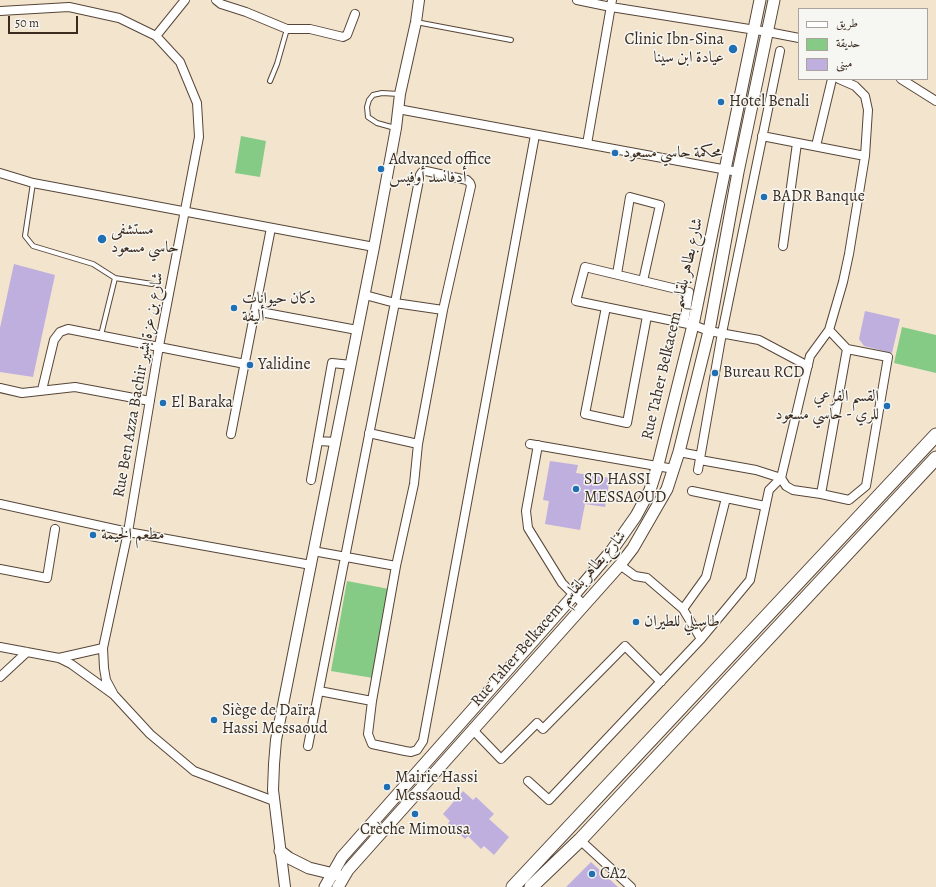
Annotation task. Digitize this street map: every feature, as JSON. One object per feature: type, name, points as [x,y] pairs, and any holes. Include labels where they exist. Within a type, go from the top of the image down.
[{"type":"highway","points":[[513,887],[936,435]]},
{"type":"highway","points":[[531,887],[580,840],[936,458]]},
{"type":"main road","name":"Rue Taher Belkacem شارع بطاهر بلقاسم","points":[[325,887],[342,857],[404,785],[574,595],[624,534],[650,490],[658,465],[725,170],[760,0]]},
{"type":"main road","name":"Rue Taher Belkacem شارع بطاهر بلقاسم","points":[[338,887],[344,877],[620,565],[633,548],[656,511],[667,489],[679,452],[709,331],[738,172],[774,0]]},
{"type":"main road","points":[[280,851],[310,868],[344,877]]},
{"type":"street","points":[[156,36],[185,0]]},
{"type":"street","points":[[216,0],[221,4],[246,12],[287,29],[310,29],[343,37],[346,35],[355,14]]},
{"type":"street","points":[[285,887],[274,801],[273,779],[276,740],[365,295],[396,128],[400,94],[416,22],[419,0]]},
{"type":"street","points":[[577,0],[611,4],[798,38]]},
{"type":"street","points":[[587,144],[611,4]]},
{"type":"street","name":"Rue Ben Azza Bachir شارع بن عزة بشير","points":[[0,11],[69,7],[119,18],[156,36],[180,62],[197,103],[199,137],[159,346],[128,532],[103,648],[106,680],[114,695]]},
{"type":"street","points":[[698,470],[722,333],[780,51]]},
{"type":"street","points":[[816,146],[832,80]]},
{"type":"street","points":[[528,781],[549,800],[701,639],[750,580],[769,490],[781,478],[810,356],[829,330],[844,275],[865,156],[868,110],[865,96],[855,86],[841,80]]},
{"type":"street","points":[[903,80],[936,102]]},
{"type":"street","points":[[398,109],[738,172]]},
{"type":"street","points":[[308,746],[420,175],[422,172],[426,171],[467,180],[471,186],[444,310],[418,444],[414,484],[396,566],[372,702],[368,734],[372,744],[411,752],[417,750],[423,741],[535,135]]},
{"type":"street","points":[[762,136],[865,156]]},
{"type":"street","points":[[783,246],[797,143]]},
{"type":"street","points":[[0,173],[34,183],[374,246]]},
{"type":"street","points":[[617,274],[630,197],[660,205],[643,280]]},
{"type":"street","points":[[231,434],[271,228]]},
{"type":"street","points":[[689,324],[689,292],[585,267],[576,301],[689,324],[709,331],[759,340],[808,366]]},
{"type":"street","points":[[365,295],[395,303],[444,310]]},
{"type":"street","points":[[606,307],[585,414],[627,423],[647,316]]},
{"type":"street","points":[[255,311],[357,330]]},
{"type":"street","points":[[42,390],[54,340],[60,332],[68,329],[245,364]]},
{"type":"street","points":[[679,452],[756,470],[781,478],[786,486],[793,490],[849,500],[866,486],[888,357],[848,349],[829,330]]},
{"type":"street","points":[[821,494],[848,349]]},
{"type":"street","points":[[311,480],[332,363],[351,365]]},
{"type":"street","points":[[0,388],[22,393],[75,387],[150,401]]},
{"type":"street","points":[[369,433],[418,444]]},
{"type":"street","points":[[318,441],[336,442]]},
{"type":"street","points":[[584,605],[562,583],[528,528],[526,511],[534,445],[658,465],[674,469]]},
{"type":"street","points":[[692,491],[765,506]]},
{"type":"street","points":[[683,609],[706,576],[726,498]]},
{"type":"street","points":[[0,504],[128,532],[311,565]]},
{"type":"street","points":[[0,569],[47,578],[55,529]]},
{"type":"street","points":[[313,551],[396,566]]},
{"type":"street","points":[[620,565],[634,576],[647,578],[683,609],[701,639]]},
{"type":"street","points":[[474,731],[501,759],[537,723],[543,729],[625,646],[660,682]]},
{"type":"street","points":[[0,647],[59,658],[70,664],[114,695],[150,734],[194,771],[274,801]]},
{"type":"street","points":[[59,658],[103,648]]},
{"type":"street","points":[[0,677],[27,652]]},
{"type":"street","points":[[319,691],[372,702]]},
{"type":"street","points":[[580,840],[631,887]]},
{"type":"lane","points":[[416,22],[511,40]]},
{"type":"lane","points":[[270,81],[277,64],[287,29]]},
{"type":"lane","points":[[396,128],[377,123],[368,117],[368,107],[369,100],[373,95],[382,93],[400,94]]},
{"type":"lane","points":[[34,183],[24,236],[33,246],[93,264],[115,278],[152,284]]},
{"type":"lane","points":[[101,335],[115,278]]},
{"type":"green space","points":[[241,136],[266,141],[260,177],[235,173]]},
{"type":"green space","points":[[902,327],[936,335],[936,373],[894,363]]},
{"type":"green space","points":[[347,581],[389,589],[373,678],[331,671]]},
{"type":"building","points":[[14,264],[55,275],[33,377],[0,372],[0,328]]},
{"type":"building","points":[[865,311],[900,319],[892,353],[864,346],[859,339]]},
{"type":"building","name":"SD HASSI MESSAOUD","points":[[550,461],[578,465],[576,473],[610,478],[605,507],[585,504],[580,530],[545,524],[549,501],[543,500]]},
{"type":"building","points":[[463,791],[473,800],[476,797],[494,814],[489,819],[509,837],[494,855],[484,846],[481,849],[468,836],[465,839],[448,823],[450,821],[443,814]]},
{"type":"building","name":"CA2","points":[[591,862],[618,887],[566,887]]},
{"type":"place","name":"Clinic Ibn-Sina عيادة ابن سينا","points":[[733,49]]},
{"type":"place","name":"Hotel Benali","points":[[721,102]]},
{"type":"place","name":"محكمة حاسي مسعود","points":[[615,153]]},
{"type":"place","name":"Advanced office أدفانسد أوفيس","points":[[381,169]]},
{"type":"place","name":"BADR Banque","points":[[764,197]]},
{"type":"place","name":"مستشفى حاسي مسعود","points":[[102,239]]},
{"type":"place","name":"دكان حيوانات أليفة","points":[[234,308]]},
{"type":"place","name":"Yalidine","points":[[250,365]]},
{"type":"place","name":"Bureau RCD","points":[[715,373]]},
{"type":"place","name":"El Baraka","points":[[163,403]]},
{"type":"place","name":"القسم الفرعي للري - حاسي مسعود","points":[[887,406]]},
{"type":"place","name":"SD HASSI MESSAOUD","points":[[576,489]]},
{"type":"place","name":"مطعم الخيمة","points":[[93,535]]},
{"type":"place","name":"طاسيلي للطيران","points":[[636,622]]},
{"type":"place","name":"Siège de Daïra Hassi Messaoud","points":[[214,720]]},
{"type":"place","name":"Mairie Hassi Messaoud","points":[[387,787]]},
{"type":"place","name":"Crèche Mimousa","points":[[415,814]]},
{"type":"place","name":"CA2","points":[[592,874]]}]
